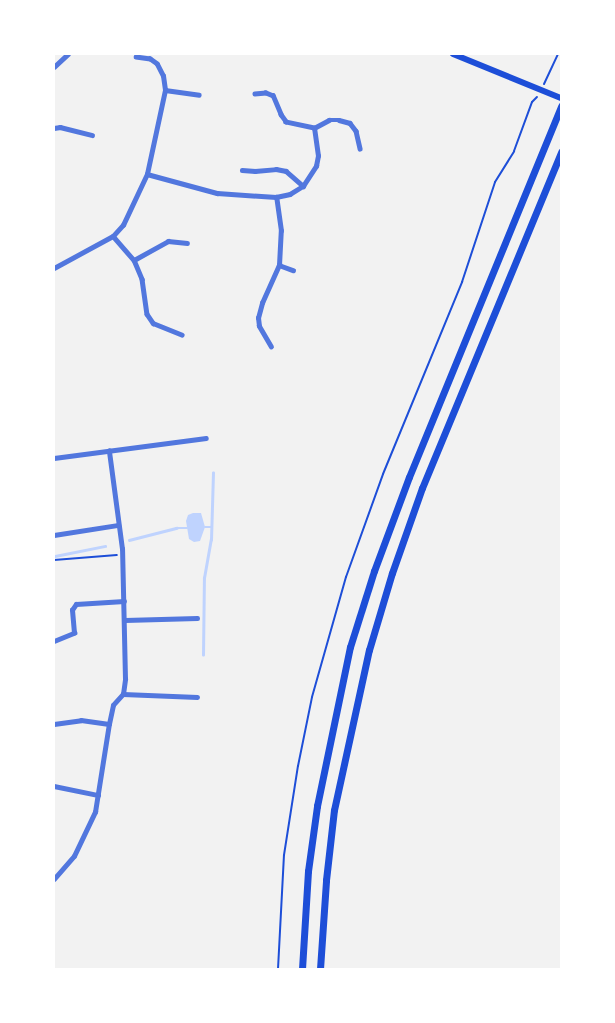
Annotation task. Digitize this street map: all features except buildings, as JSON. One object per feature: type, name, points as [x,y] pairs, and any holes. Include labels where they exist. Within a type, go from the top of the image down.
[{"type":"highway","points":[[302,969],[308,871],[317,806],[350,646],[374,571],[409,477],[561,106]]},
{"type":"highway","points":[[320,969],[326,880],[334,810],[369,650],[392,573],[422,488],[561,152]]},
{"type":"main road","points":[[453,54],[561,98]]},
{"type":"street","points":[[54,66],[68,54]]},
{"type":"street","points":[[54,268],[113,236],[123,225],[147,174],[164,90],[163,76],[157,64],[150,59],[136,57]]},
{"type":"street","points":[[164,90],[199,95]]},
{"type":"street","points":[[256,94],[266,93],[273,96],[286,122],[314,128],[329,120],[350,123],[356,131],[360,149]]},
{"type":"street","points":[[54,128],[60,127],[92,135]]},
{"type":"street","points":[[147,174],[217,193],[276,198],[290,194],[303,186],[316,166],[318,156],[314,128]]},
{"type":"street","points":[[242,170],[276,169],[286,172],[303,186]]},
{"type":"street","points":[[271,347],[259,326],[258,318],[262,302],[279,265],[281,231],[276,198]]},
{"type":"street","points":[[113,236],[134,260],[142,279],[146,314],[153,323],[182,335]]},
{"type":"street","points":[[134,260],[168,242],[187,244]]},
{"type":"street","points":[[279,265],[292,270]]},
{"type":"street","points":[[54,458],[206,438]]},
{"type":"street","points":[[54,878],[74,856],[95,812],[108,724],[113,705],[123,694],[125,679],[122,555],[109,451]]},
{"type":"street","points":[[54,535],[118,524]]},
{"type":"street","points":[[54,641],[74,633],[72,610],[76,604],[124,600]]},
{"type":"street","points":[[125,620],[197,618]]},
{"type":"street","points":[[123,694],[197,697]]},
{"type":"street","points":[[54,724],[81,720],[108,724]]},
{"type":"street","points":[[54,786],[98,795]]},
{"type":"path","points":[[278,969],[284,855],[298,766],[312,696],[343,586],[383,474],[462,282],[495,182],[514,151],[532,102],[543,91],[558,54]]},
{"type":"path","points":[[54,560],[122,555]]},
{"type":"water","points":[[201,513],[205,527],[200,541],[194,542],[189,539],[186,521],[188,515]]},
{"type":"waterway","points":[[203,655],[204,578],[211,540],[213,473]]},
{"type":"waterway","points":[[205,527],[212,527]]},
{"type":"waterway","points":[[129,540],[176,528],[187,528]]},
{"type":"waterway","points":[[55,556],[105,546]]}]
